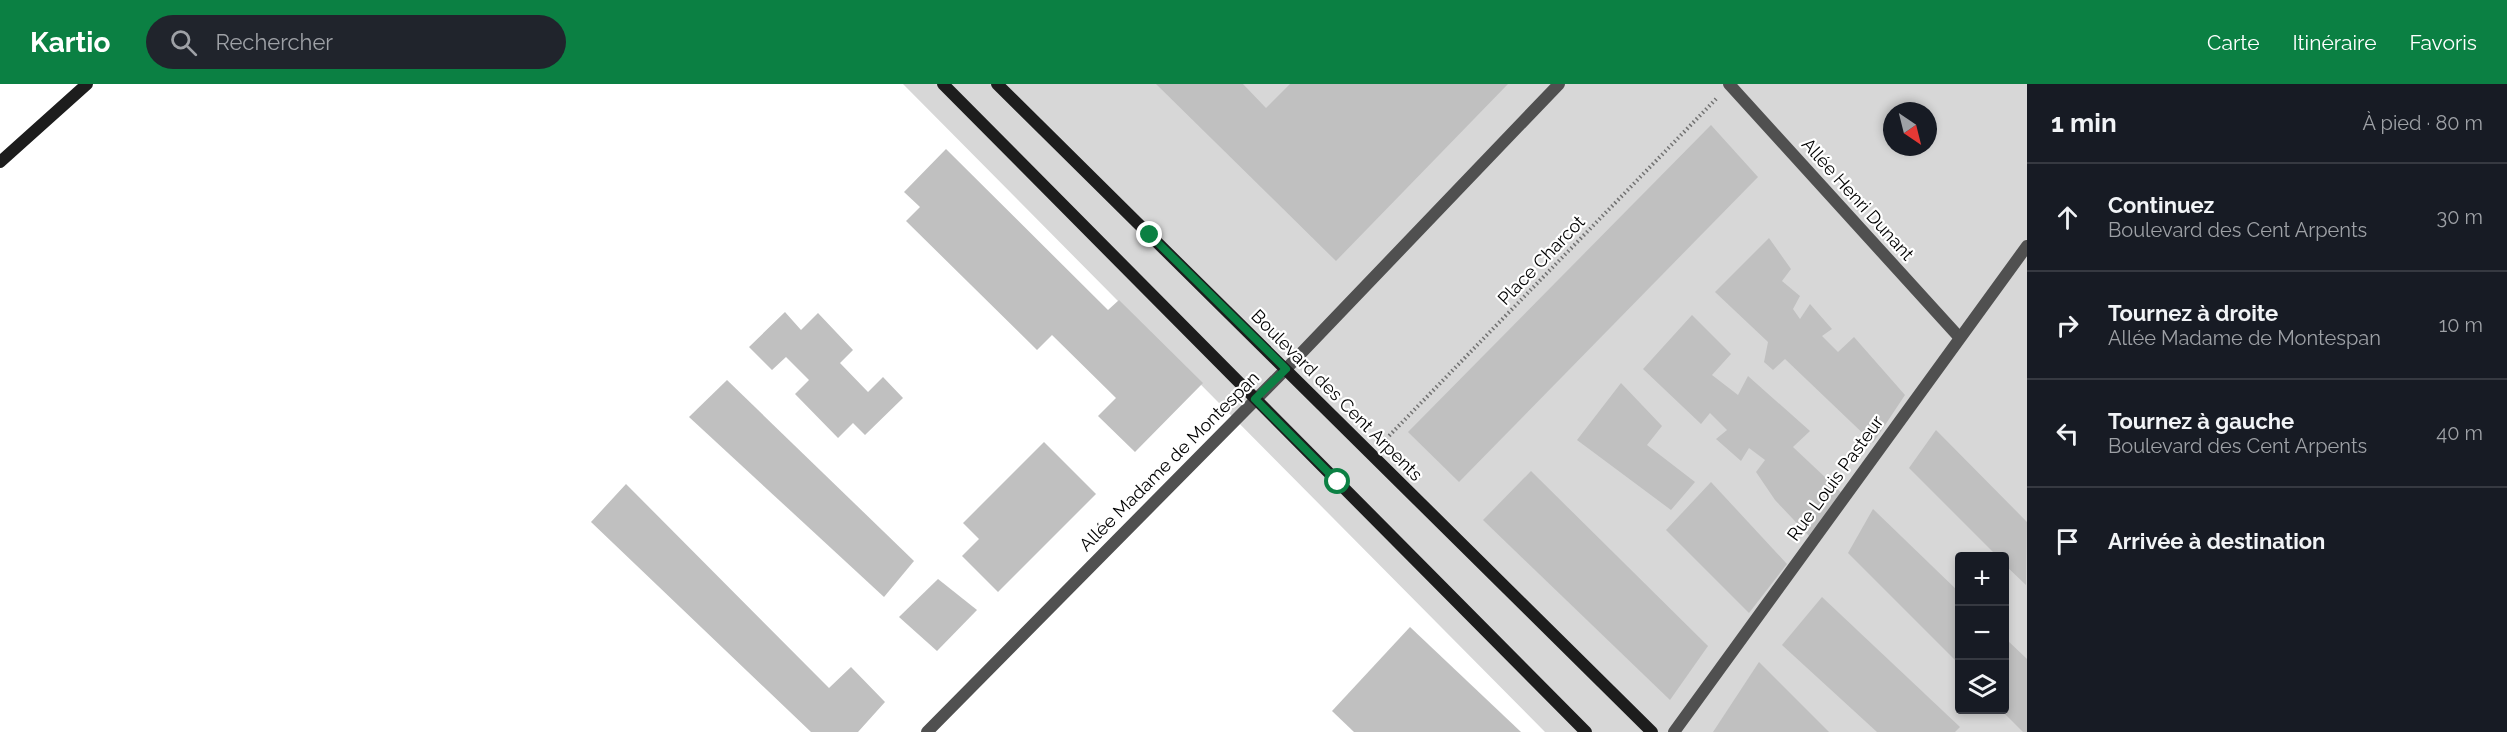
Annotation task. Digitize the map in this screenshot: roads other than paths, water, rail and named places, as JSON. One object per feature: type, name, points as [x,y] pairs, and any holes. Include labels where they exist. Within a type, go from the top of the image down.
[{"type":"street","points":[[0,162],[87,84]]},
{"type":"street","points":[[943,84],[1586,732]]},
{"type":"street","name":"Boulevard des Cent Arpents","points":[[997,84],[1652,732]]},
{"type":"street","name":"Allée Madame de Montespan","points":[[927,732],[1286,369],[1559,84]]},
{"type":"street","name":"Allée Henri Dunant","points":[[1729,84],[1959,338]]},
{"type":"street","name":"Rue Louis Pasteur","points":[[1674,732],[2027,246]]}]
